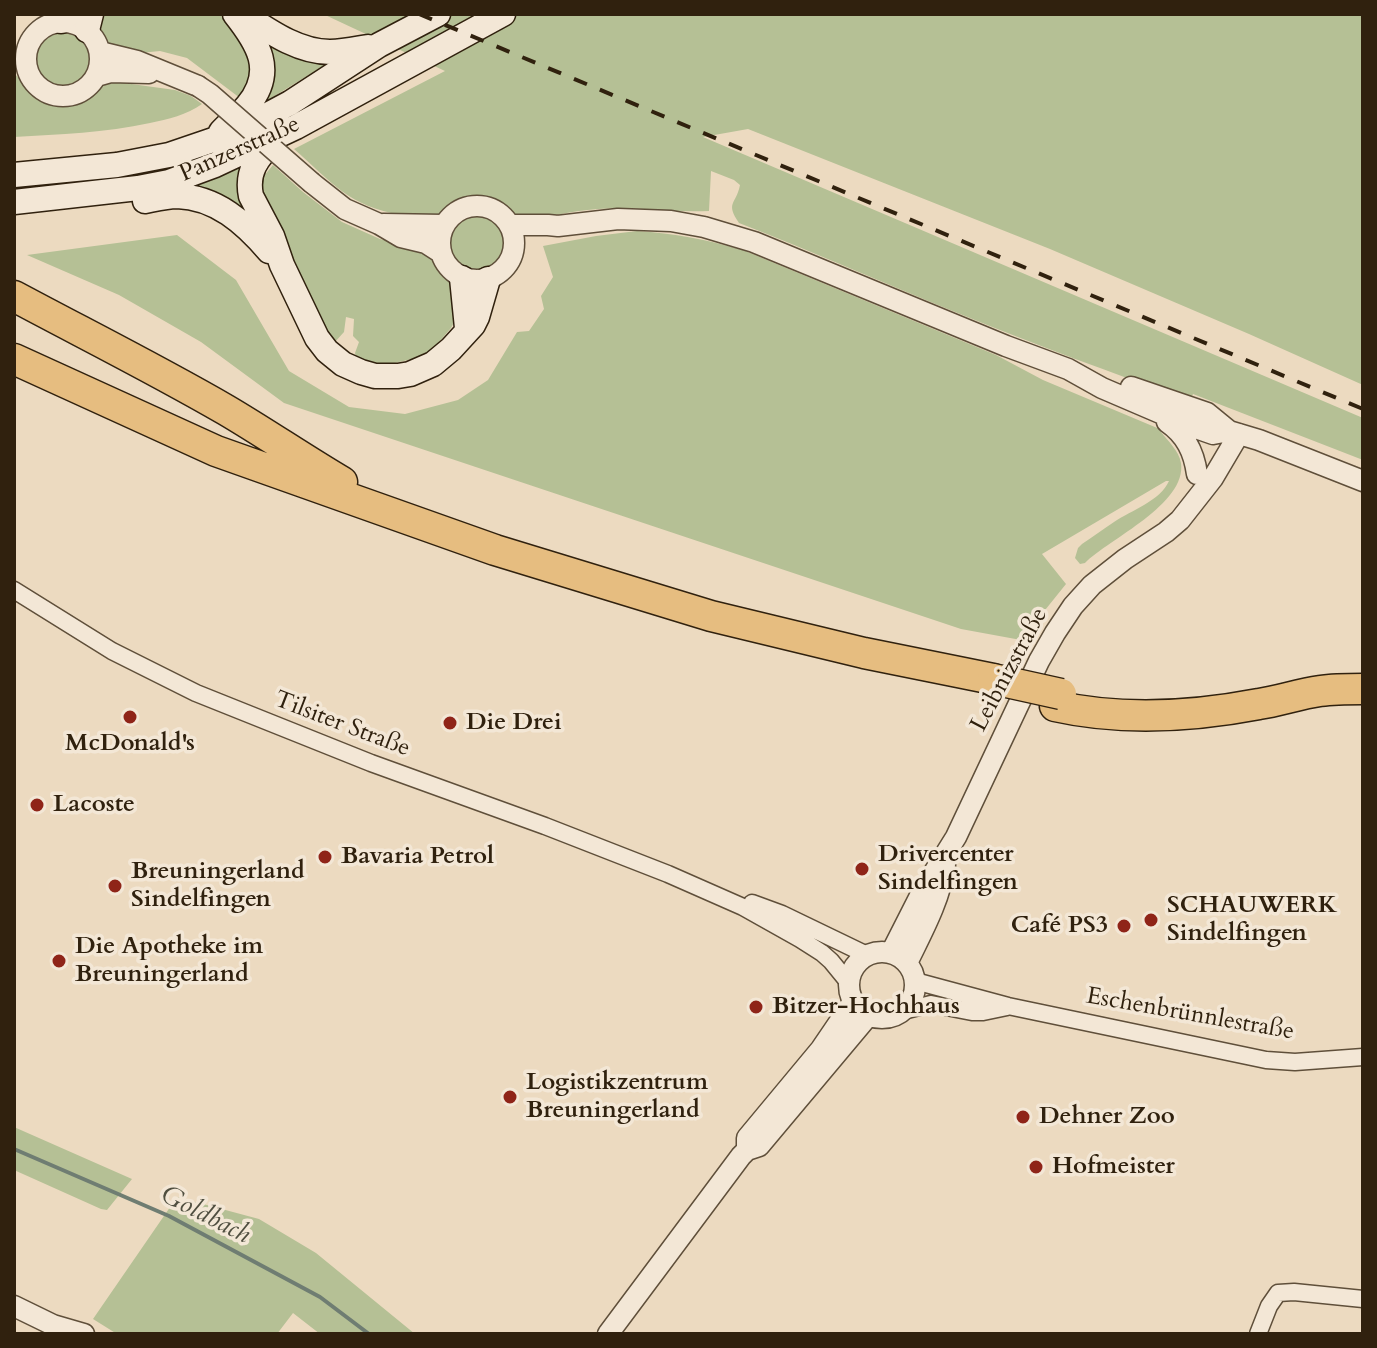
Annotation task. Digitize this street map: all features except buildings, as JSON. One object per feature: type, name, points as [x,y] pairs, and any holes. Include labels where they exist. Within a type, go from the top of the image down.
[{"type":"highway","points":[[14,296],[180,384],[406,519]]},
{"type":"highway","points":[[14,359],[216,451],[406,519],[606,585],[711,616],[1058,700],[1097,714],[1166,716],[1238,708],[1317,691],[1363,689]]},
{"type":"highway","points":[[14,376],[209,464],[572,591],[698,626],[957,687],[991,685]]},
{"type":"highway","points":[[1058,700],[1130,703],[1191,701],[1296,677],[1363,670]]},
{"type":"main road","points":[[213,140],[248,105],[256,93],[263,70],[253,37],[235,14]]},
{"type":"main road","points":[[243,14],[297,46],[312,50],[329,52],[379,45]]},
{"type":"main road","points":[[14,175],[117,165],[169,155],[213,140],[290,103],[379,45],[438,14]]},
{"type":"main road","name":"Panzerstraße","points":[[22,201],[89,195],[169,182],[215,165],[296,127],[503,14]]},
{"type":"main road","points":[[296,127],[265,150],[255,162],[250,177],[251,196],[317,338],[343,364],[361,372],[388,377],[423,369],[443,357],[477,317],[488,279]]},
{"type":"main road","points":[[89,195],[134,202],[175,196],[208,203],[235,217],[253,232],[282,265]]},
{"type":"main road","points":[[462,278],[467,330]]},
{"type":"street","points":[[77,20],[93,36],[100,52],[97,76],[75,95],[55,95],[37,86],[21,67],[26,57],[21,45],[41,28],[77,20]]},
{"type":"street","points":[[100,52],[137,61],[198,86],[336,204],[401,237],[426,243],[440,252]]},
{"type":"street","points":[[97,76],[111,72],[165,73]]},
{"type":"street","points":[[477,205],[492,209],[510,225],[514,248],[509,263],[500,273],[475,281],[462,278],[444,262],[440,237],[444,225],[454,213],[477,205]]},
{"type":"street","points":[[510,225],[558,226],[642,219],[717,230],[754,242],[1068,369],[1102,388],[1193,427],[1213,434],[1234,432]]},
{"type":"street","points":[[379,224],[444,225]]},
{"type":"street","points":[[514,248],[546,236],[558,226]]},
{"type":"street","points":[[1068,369],[1094,373],[1207,413],[1234,432],[1363,481]]},
{"type":"street","points":[[1137,403],[1183,435],[1192,450],[1197,474]]},
{"type":"street","points":[[1189,508],[1197,474],[1210,443],[1234,432]]},
{"type":"street","name":"Leibnizstraße","points":[[904,966],[923,890],[947,853],[1039,661],[1073,606],[1092,585],[1166,532],[1189,508],[1213,478],[1234,432]]},
{"type":"street","name":"Tilsiter Straße","points":[[14,590],[112,651],[196,693],[371,763],[782,914],[867,955]]},
{"type":"street","name":"Tilsiter Straße","points":[[668,874],[743,907],[800,939],[831,961],[857,1001]]},
{"type":"street","points":[[615,1332],[710,1196],[747,1150],[759,1146],[857,1001],[854,967],[875,952],[904,966],[913,998],[903,1011],[886,1018],[857,1001]]},
{"type":"street","name":"Eschenbrünnlestraße","points":[[904,966],[1008,1006],[1266,1060],[1295,1062],[1363,1057]]},
{"type":"street","name":"Eschenbrünnlestraße","points":[[903,1011],[931,1004],[972,1012],[1008,1006]]},
{"type":"street","points":[[1258,1334],[1278,1293],[1363,1299]]},
{"type":"street","points":[[14,1306],[58,1330],[84,1334]]},
{"type":"green space","points":[[102,14],[219,14],[234,27],[251,58],[250,82],[240,98],[187,58],[160,51],[140,53],[108,44],[101,30]]},
{"type":"green space","points":[[323,14],[1363,14],[1363,385],[1050,249],[748,129],[703,137],[1363,418],[1363,460],[1193,394],[1190,401],[1046,348],[739,223],[732,207],[740,185],[711,171],[709,211],[612,208],[526,219],[489,199],[473,198],[425,218],[368,206],[342,191],[294,149],[445,71]]},
{"type":"green space","points":[[63,33],[81,41],[89,59],[81,77],[63,85],[45,77],[37,59],[45,41]]},
{"type":"green space","points":[[268,45],[328,63],[260,105]]},
{"type":"green space","points":[[14,73],[38,99],[58,106],[82,102],[105,85],[117,82],[175,90],[202,104],[177,116],[133,126],[14,137]]},
{"type":"green space","points":[[273,165],[342,222],[380,239],[418,248],[431,257],[451,282],[457,317],[434,348],[420,357],[391,364],[376,364],[356,358],[359,342],[353,336],[354,319],[346,317],[344,332],[334,343],[271,217],[260,186]]},
{"type":"green space","points":[[241,166],[239,183],[245,211],[186,188]]},
{"type":"green space","points":[[477,217],[496,225],[504,244],[496,263],[477,271],[458,263],[450,244],[458,225]]},
{"type":"green space","points":[[637,231],[664,233],[743,250],[996,355],[1043,380],[1162,430],[1180,459],[1180,478],[1160,506],[1085,563],[1080,564],[1075,558],[1082,544],[1152,500],[1169,481],[1042,554],[1066,584],[1021,640],[961,629],[284,403],[201,342],[119,295],[27,255],[177,235],[236,280],[289,371],[349,407],[405,414],[458,400],[488,380],[517,332],[529,331],[544,309],[541,296],[553,277],[543,246]]},
{"type":"green space","points":[[14,1127],[132,1179],[107,1210],[101,1209],[14,1170]]},
{"type":"green space","points":[[177,1197],[259,1219],[316,1253],[415,1334],[320,1334],[293,1313],[277,1334],[117,1334],[93,1319]]},
{"type":"waterway","name":"Goldbach","points":[[14,1149],[169,1216],[320,1297],[369,1334]]},
{"type":"railway","points":[[419,14],[1363,409]]},
{"type":"place","name":"McDonald's","points":[[130,717]]},
{"type":"place","name":"Die Drei","points":[[450,723]]},
{"type":"place","name":"Lacoste","points":[[37,805]]},
{"type":"place","name":"Bavaria Petrol","points":[[325,857]]},
{"type":"place","name":"Drivercenter Sindelfingen","points":[[862,869]]},
{"type":"place","name":"Breuningerland Sindelfingen","points":[[115,886]]},
{"type":"place","name":"SCHAUWERK Sindelfingen","points":[[1151,920]]},
{"type":"place","name":"Café PS3","points":[[1124,926]]},
{"type":"place","name":"Die Apotheke im Breuningerland","points":[[59,961]]},
{"type":"place","name":"Bitzer-Hochhaus","points":[[756,1007]]},
{"type":"place","name":"Logistikzentrum Breuningerland","points":[[510,1097]]},
{"type":"place","name":"Dehner Zoo","points":[[1023,1117]]},
{"type":"place","name":"Hofmeister","points":[[1036,1167]]}]
